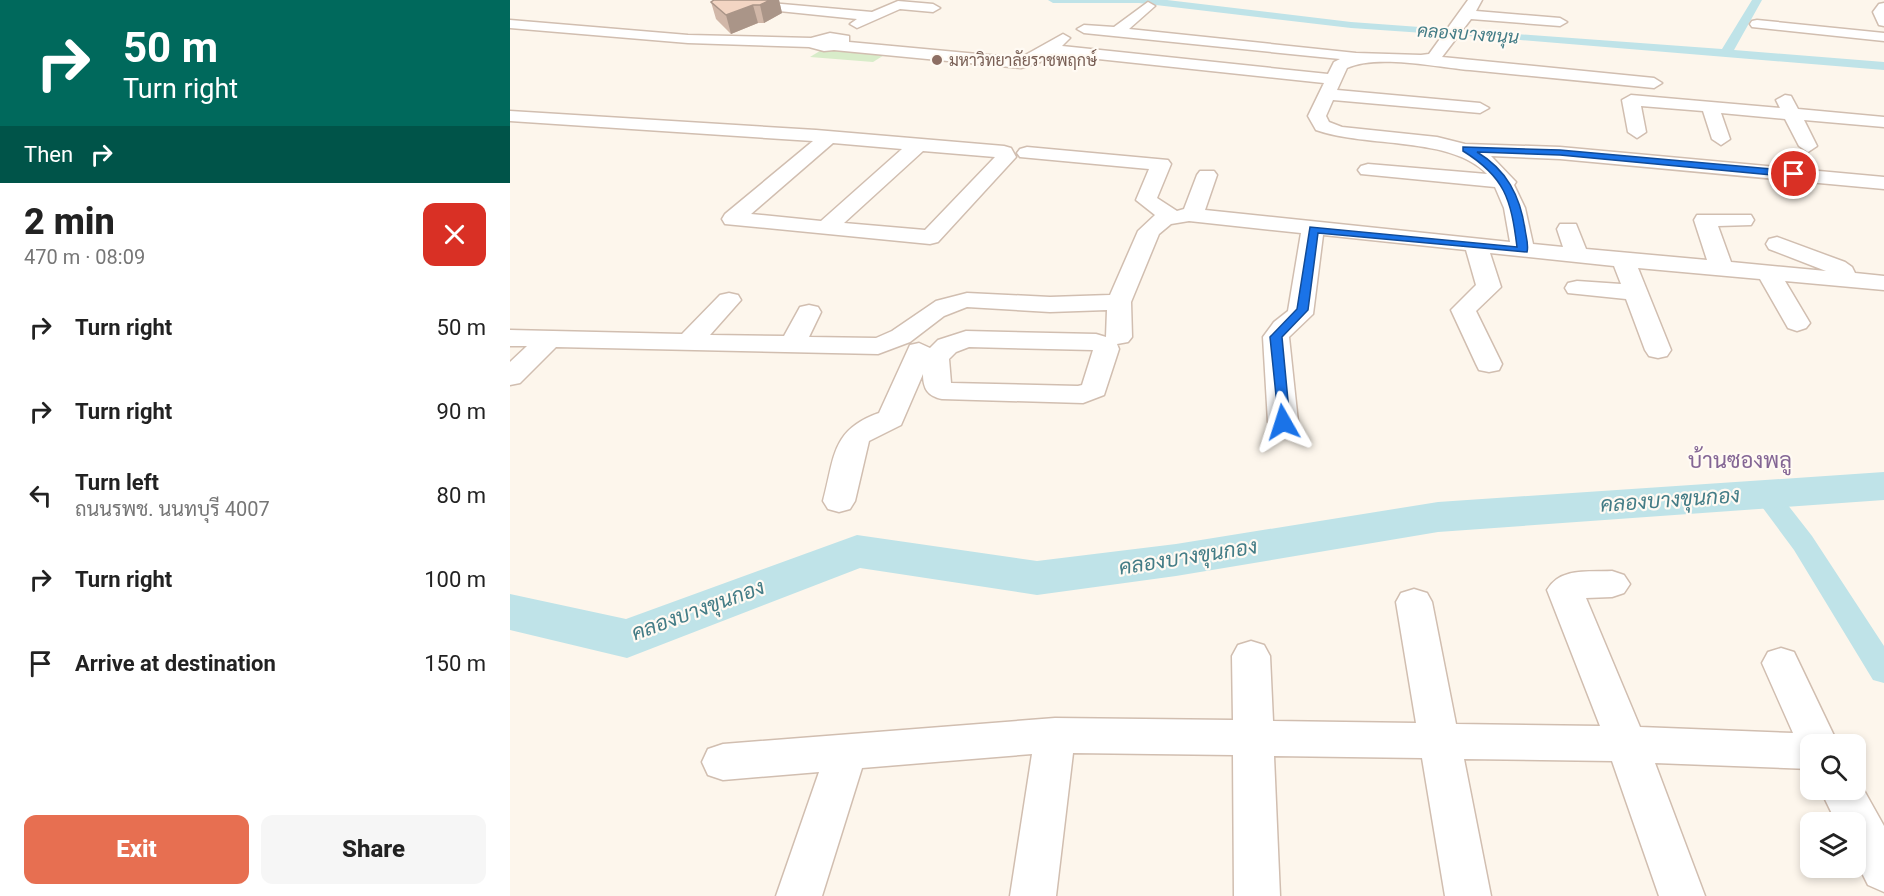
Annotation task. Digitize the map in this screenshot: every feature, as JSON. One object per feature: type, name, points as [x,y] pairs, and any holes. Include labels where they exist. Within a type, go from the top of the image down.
[{"type":"street","points":[[726,2],[874,16]]},
{"type":"street","points":[[833,45],[874,16],[900,5],[933,8]]},
{"type":"street","points":[[1117,32],[1148,6]]},
{"type":"street","points":[[1763,10],[1884,22],[1880,12],[1884,7]]},
{"type":"street","points":[[1429,59],[1442,48],[1465,16],[1535,8]]},
{"type":"street","points":[[796,13],[847,19],[809,36],[745,40],[773,22],[796,13]]},
{"type":"street","points":[[1465,16],[1560,22]]},
{"type":"street","points":[[510,24],[745,40],[812,42],[1002,63],[1021,63],[1048,50],[1080,29],[1325,52],[1340,74],[1371,92]]},
{"type":"street","points":[[717,26],[737,31],[745,40]]},
{"type":"street","points":[[1757,32],[1833,47],[1827,31],[1884,37]]},
{"type":"street","points":[[1278,43],[1305,45],[1324,40],[1350,42],[1358,46],[1317,116],[1322,126],[1331,130],[1467,149],[1560,153],[1884,183]]},
{"type":"street","points":[[1442,48],[1488,54]]},
{"type":"street","points":[[1048,50],[1340,74],[1429,59],[1462,65],[1654,83]]},
{"type":"street","points":[[1271,58],[1480,108]]},
{"type":"street","points":[[1757,94],[1766,112]]},
{"type":"street","points":[[1637,132],[1631,100],[1766,112],[1788,106],[1881,125]]},
{"type":"street","points":[[1862,102],[1881,125]]},
{"type":"street","points":[[1710,106],[1721,140]]},
{"type":"street","points":[[1788,106],[1808,146]]},
{"type":"street","points":[[510,116],[727,133],[829,136],[1005,154]]},
{"type":"street","points":[[691,146],[727,133],[761,139]]},
{"type":"street","points":[[829,136],[733,216],[738,220],[828,226],[930,237],[1005,154],[1020,148],[1027,153],[1161,164],[1146,200],[1183,216],[1577,256],[1884,283]]},
{"type":"street","points":[[828,226],[918,145]]},
{"type":"street","points":[[1467,149],[1488,163],[1506,182],[1517,209],[1523,250]]},
{"type":"street","points":[[1368,170],[1506,182]]},
{"type":"street","points":[[1119,337],[1119,302],[1149,231],[1157,223],[1183,216],[1195,206],[1207,176]]},
{"type":"street","points":[[1721,268],[1705,220],[1743,220]]},
{"type":"street","points":[[1568,229],[1577,256]]},
{"type":"street","points":[[1283,422],[1276,337],[1302,310],[1313,230]]},
{"type":"street","points":[[1777,244],[1837,267],[1849,280]]},
{"type":"street","points":[[1476,246],[1489,287],[1463,310],[1490,364]]},
{"type":"street","points":[[1623,260],[1658,350]]},
{"type":"street","points":[[1768,273],[1797,323]]},
{"type":"street","points":[[1577,288],[1636,293]]},
{"type":"street","points":[[839,501],[855,440],[860,432],[891,419],[920,349],[928,314],[956,302],[978,299],[1040,304],[1119,302]]},
{"type":"street","points":[[689,342],[729,300]]},
{"type":"street","points":[[792,345],[809,312]]},
{"type":"street","points":[[510,338],[878,346],[920,349],[947,346],[966,339],[1096,342],[1104,345],[1106,349],[1094,389],[1083,395],[942,391],[920,349]]},
{"type":"street","points":[[510,377],[549,339]]},
{"type":"street","points":[[1612,584],[1570,586],[1565,590],[1627,744],[1682,896]]},
{"type":"street","points":[[1414,602],[1468,896]]},
{"type":"street","points":[[1251,656],[1257,896]]},
{"type":"street","points":[[1781,663],[1813,734]]},
{"type":"street","points":[[723,762],[1055,735],[1627,744],[1800,751]]},
{"type":"street","points":[[1033,896],[1055,735]]},
{"type":"street","points":[[800,896],[846,752]]},
{"type":"street","points":[[1847,800],[1884,870]]},
{"type":"green space","points":[[828,46],[889,52],[873,62],[810,57]]},
{"type":"building","points":[[714,0],[770,0],[726,15],[711,2]]},
{"type":"waterway","name":"คลองบางขนุน","points":[[1053,0],[1139,0],[1351,25],[1497,34],[1726,53]]},
{"type":"waterway","points":[[1726,53],[1757,0]]},
{"type":"waterway","name":"คลองบางขนุน","points":[[1726,53],[1884,66]]},
{"type":"waterway","name":"คลองบางขุนกอง","points":[[510,612],[627,639],[857,551],[1037,578],[1176,560],[1438,517],[1884,486]]},
{"type":"waterway","points":[[1764,492],[1803,543],[1884,671]]},
{"type":"place","name":"มหาวิทยาลัยราชพฤกษ์","points":[[937,60]]},
{"type":"district","name":"บ้านซองพลู","points":[[1740,460]]},
{"type":"route","points":[[1283,422],[1275,343],[1277,333],[1302,310],[1313,230],[1523,250],[1517,209],[1506,182],[1488,163],[1467,149],[1508,149],[1794,174]]}]
